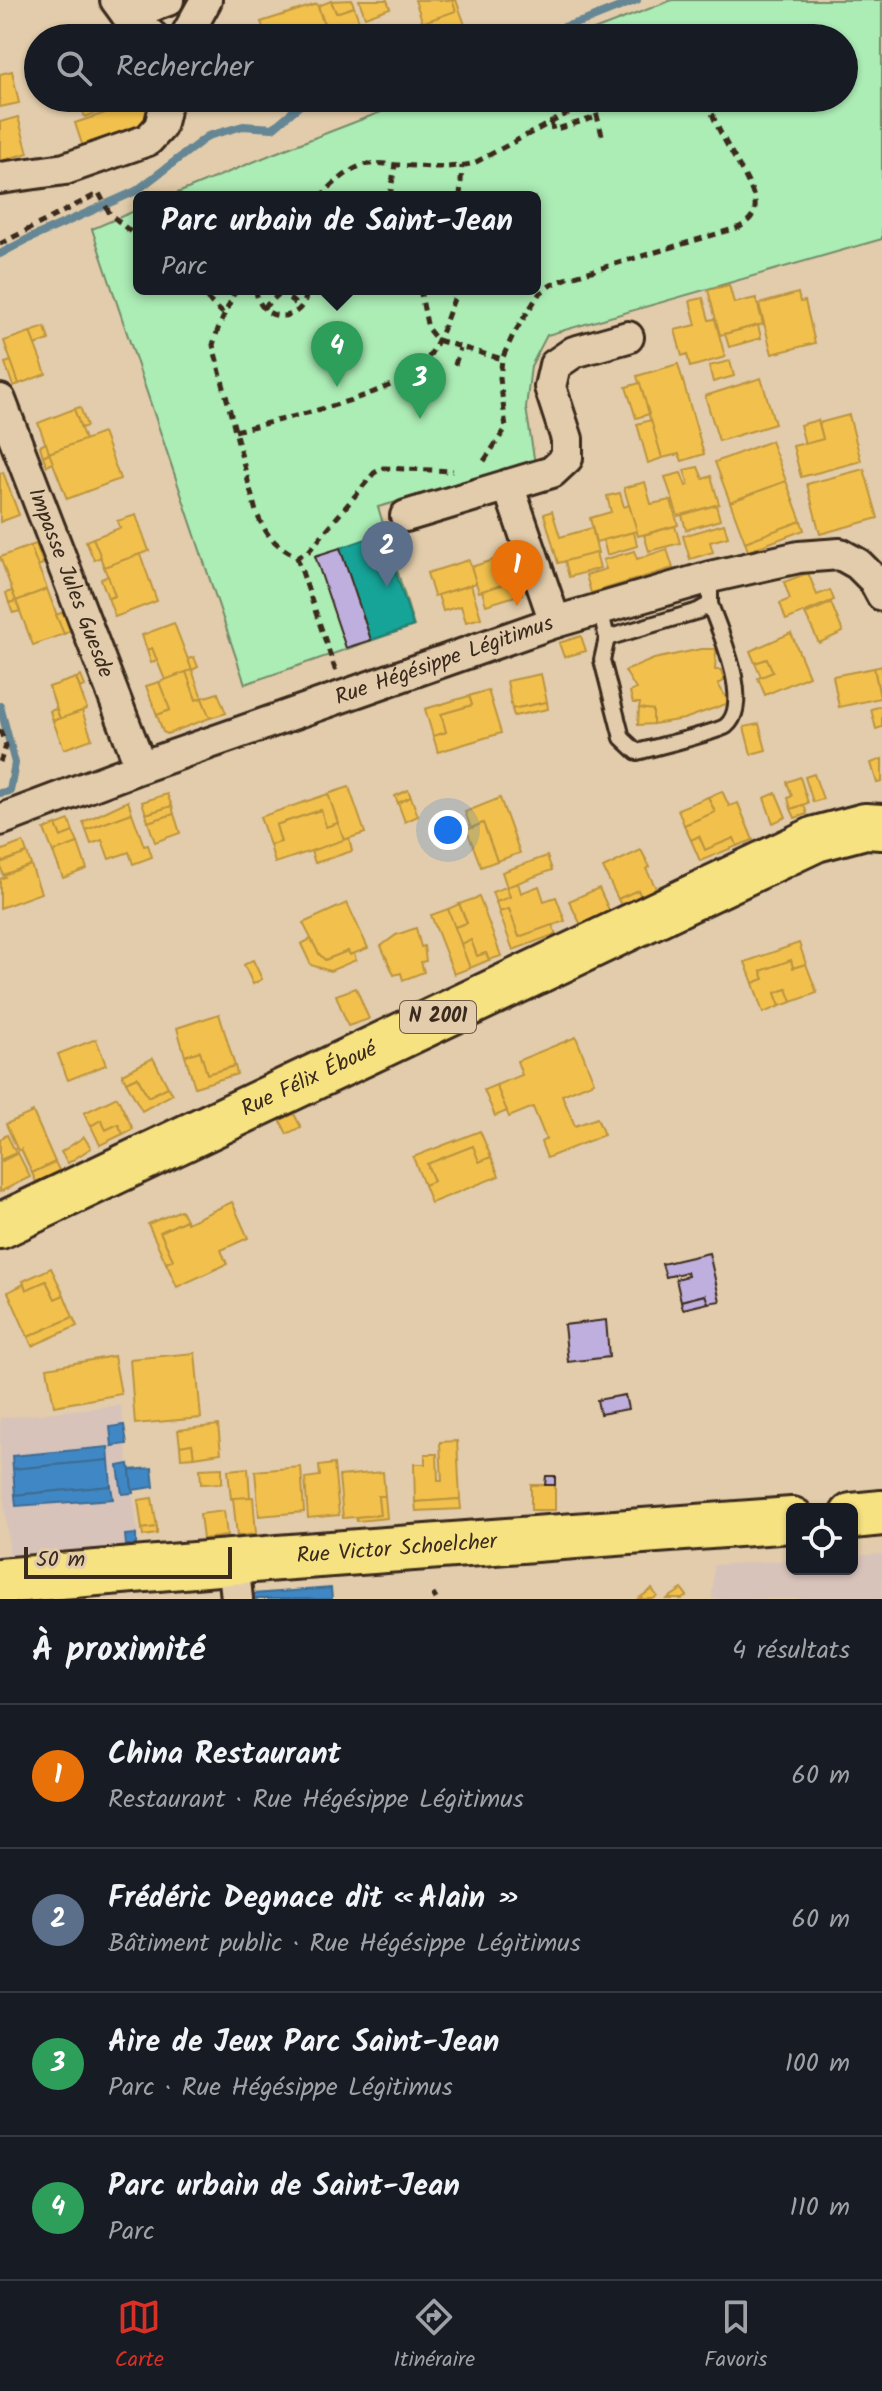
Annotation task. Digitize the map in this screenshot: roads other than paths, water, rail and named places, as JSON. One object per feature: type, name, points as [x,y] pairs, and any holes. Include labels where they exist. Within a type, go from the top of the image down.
[{"type":"main road","name":"Rue Félix Éboué","points":[[0,1226],[816,839],[865,826],[882,827]]},
{"type":"main road","points":[[858,1515],[882,1513]]},
{"type":"main road","name":"Rue Victor Schoelcher","points":[[0,1581],[235,1580],[786,1521]]},
{"type":"street","points":[[122,8],[168,0]]},
{"type":"street","points":[[193,24],[206,0]]},
{"type":"street","points":[[122,8],[139,24]]},
{"type":"street","points":[[0,178],[65,169],[148,140],[160,127],[164,112]]},
{"type":"street","points":[[406,516],[552,472],[567,458],[567,439],[550,387],[555,365],[574,352],[628,337]]},
{"type":"street","name":"Impasse Jules Guesde","points":[[0,400],[141,767]]},
{"type":"street","points":[[508,485],[555,622]]},
{"type":"street","name":"Rue Hégésippe Légitimus","points":[[0,820],[141,767],[555,622],[600,609],[710,590],[799,557],[840,554],[858,564],[874,580],[882,595]]},
{"type":"lane","points":[[600,609],[607,638],[602,660],[622,738],[637,752],[725,727],[737,709],[736,684],[710,590]]},
{"type":"lane","points":[[607,638],[698,611],[710,590]]},
{"type":"waterway","points":[[574,24],[637,0]]},
{"type":"waterway","points":[[136,191],[208,136],[243,126],[273,128],[292,112]]},
{"type":"waterway","points":[[0,254],[133,192]]},
{"type":"waterway","points":[[0,706],[15,763],[10,791],[0,793]]},
{"type":"place","name":"Parc urbain de Saint-Jean","points":[[337,387]]},
{"type":"place","name":"Aire de Jeux Parc Saint-Jean","points":[[420,419]]},
{"type":"place","name":"Frédéric Degnace dit « Alain »","points":[[387,587]]},
{"type":"place","name":"China Restaurant","points":[[517,606]]}]
